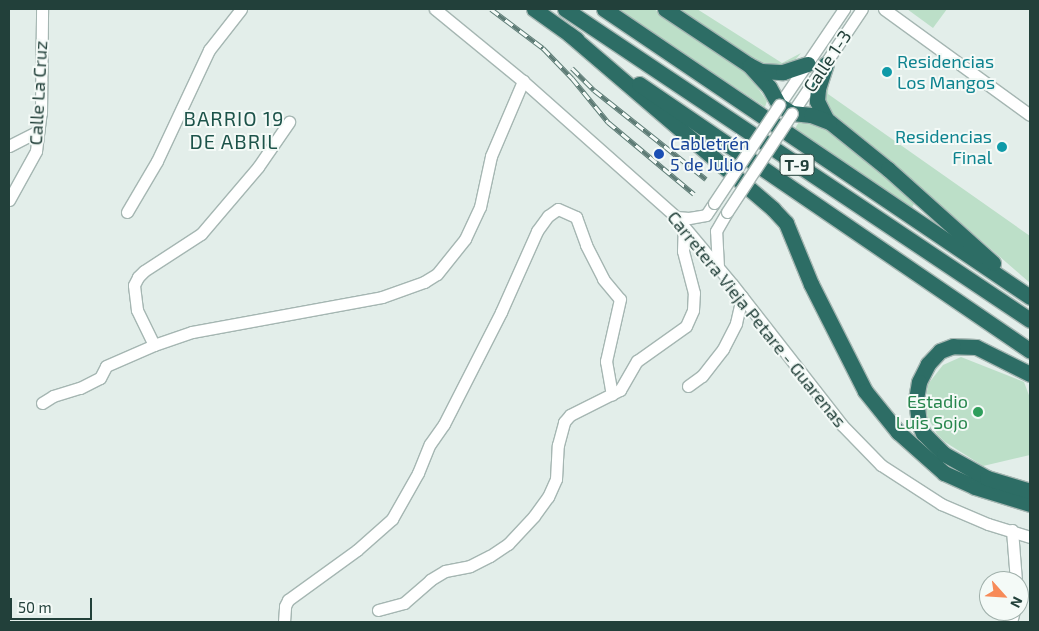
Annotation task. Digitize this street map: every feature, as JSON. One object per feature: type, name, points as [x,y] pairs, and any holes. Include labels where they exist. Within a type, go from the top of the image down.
[{"type":"highway","name":"T-9","points":[[534,9],[1030,351]]},
{"type":"highway","name":"T-9","points":[[565,9],[1030,320]]},
{"type":"highway","points":[[604,9],[1030,297]]},
{"type":"highway","points":[[665,9],[761,71],[782,72],[808,64]]},
{"type":"highway","points":[[569,34],[759,196],[786,223],[811,284],[865,391],[898,432],[944,473],[975,487],[1030,504]]},
{"type":"highway","points":[[826,64],[818,89],[817,101],[826,119],[888,169],[972,243],[993,263],[1001,278]]},
{"type":"highway","points":[[749,65],[786,109],[811,115],[833,124]]},
{"type":"highway","points":[[1030,374],[976,347],[953,346],[940,351],[928,364],[919,382],[916,398],[919,424],[924,433],[944,454],[987,478],[1030,491]]},
{"type":"street","name":"Calle La Cruz","points":[[9,200],[36,151],[41,113],[42,9]]},
{"type":"street","points":[[127,212],[172,130],[209,50],[241,9]]},
{"type":"street","name":"Carretera Vieja Petare - Guarenas","points":[[435,9],[523,81],[676,217],[742,297],[842,425],[881,464],[941,504],[988,524],[1030,537]]},
{"type":"street","name":"Calle 1-3","points":[[786,109],[808,64],[844,9]]},
{"type":"street","name":"Calle 1-3","points":[[786,109],[826,64],[862,9]]},
{"type":"street","points":[[884,9],[1030,115]]},
{"type":"street","points":[[42,403],[53,396],[80,388],[100,378],[106,366],[154,344],[192,332],[382,297],[424,282],[437,274],[465,240],[480,207],[491,156],[523,81]]},
{"type":"street","points":[[676,217],[689,218],[706,215],[786,109]]},
{"type":"street","points":[[718,267],[716,231],[786,109]]},
{"type":"street","points":[[154,344],[137,310],[134,285],[138,277],[144,271],[201,234],[258,167],[290,122]]},
{"type":"street","points":[[9,146],[37,132]]},
{"type":"street","points":[[284,622],[285,606],[288,600],[357,550],[392,519],[418,473],[430,444],[444,424],[501,312],[537,231],[548,216],[558,209],[576,217],[586,245],[604,279],[620,300],[606,361],[612,394]]},
{"type":"street","points":[[378,610],[404,603],[430,580],[445,571],[470,566],[508,544],[534,516],[552,488],[556,479],[560,430],[564,422],[570,415],[620,390],[637,361],[686,326],[693,310],[694,293],[683,252],[684,227]]},
{"type":"street","points":[[688,386],[702,376],[723,349],[736,323],[742,297]]},
{"type":"street","points":[[1012,530],[1015,571]]},
{"type":"green space","points":[[616,9],[654,9],[745,70],[767,101],[765,107]]},
{"type":"green space","points":[[677,9],[697,9],[782,63],[801,53],[791,65],[758,63]]},
{"type":"green space","points":[[907,9],[947,9],[933,28]]},
{"type":"green space","points":[[829,74],[828,94],[1030,236],[1030,283],[869,143],[826,109],[823,92]]},
{"type":"green space","points":[[800,120],[817,123],[828,130],[915,202],[910,211],[793,132]]},
{"type":"green space","name":"Estadio Luis Sojo","points":[[961,357],[1024,382],[1030,398],[1030,455],[983,466],[945,442],[937,434],[928,418],[925,406],[928,384],[943,365]]},
{"type":"railway","points":[[491,9],[543,48],[572,78],[608,122],[694,194]]},
{"type":"railway","points":[[572,68],[594,90],[706,179]]},
{"type":"place","name":"Residencias Los Mangos","points":[[887,72]]},
{"type":"place","name":"Residencias Final","points":[[1002,147]]},
{"type":"place","name":"Cabletrén 5 de Julio","points":[[659,154]]},
{"type":"place","name":"Estadio Luis Sojo","points":[[978,412]]},
{"type":"district","name":"BARRIO 19 DE ABRIL","points":[[234,130]]}]
